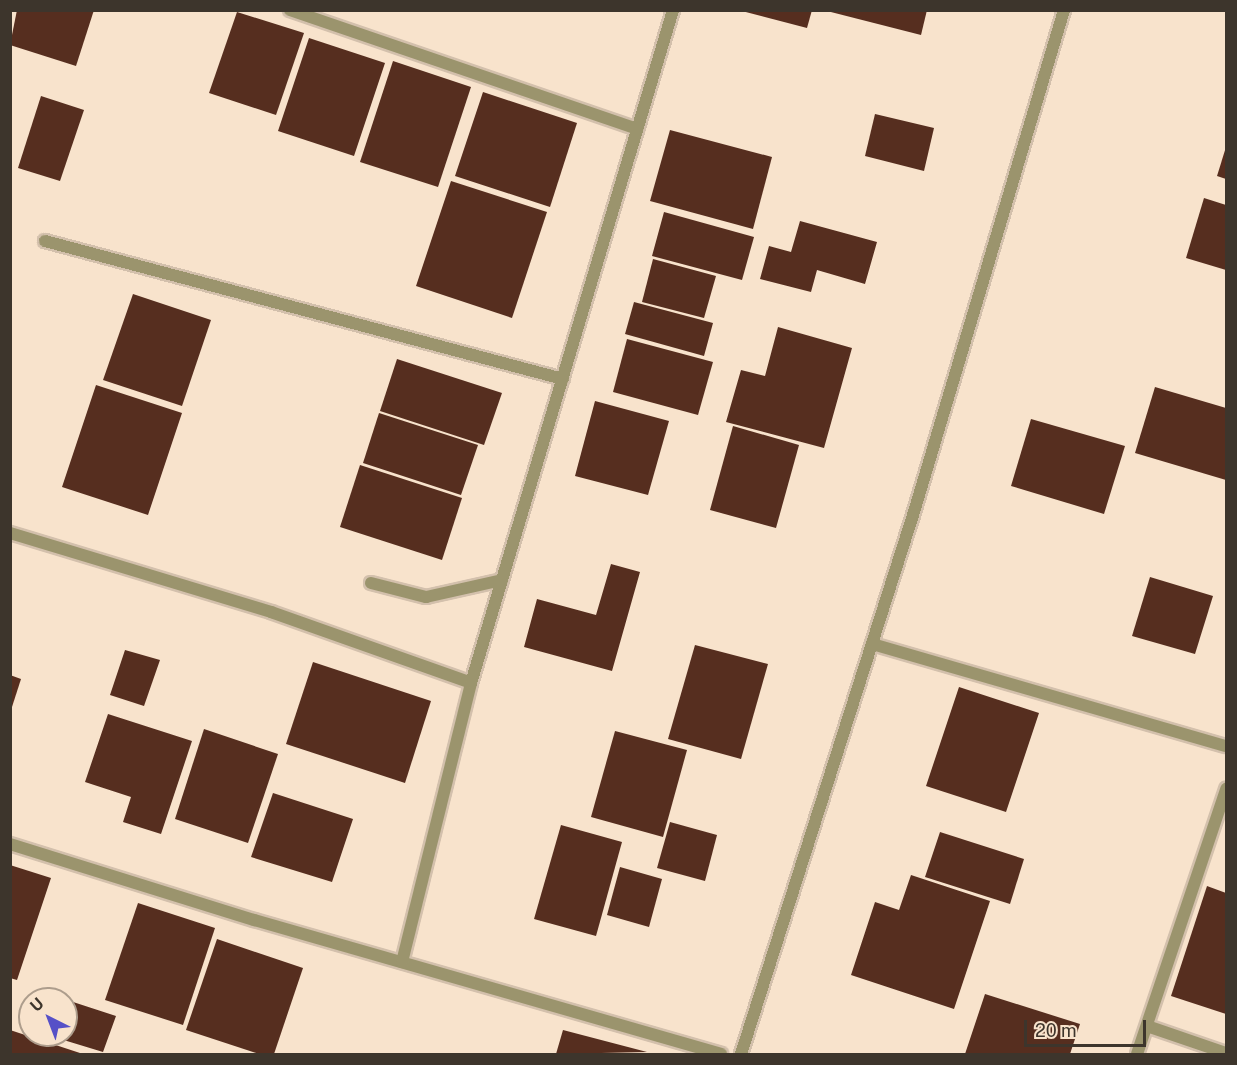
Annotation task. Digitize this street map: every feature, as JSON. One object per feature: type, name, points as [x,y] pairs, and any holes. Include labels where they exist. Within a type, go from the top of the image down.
[{"type":"street","points":[[290,10],[637,129]]},
{"type":"street","points":[[402,962],[471,683],[673,10]]},
{"type":"street","points":[[741,1054],[872,644],[1064,10]]},
{"type":"street","points":[[45,241],[563,379]]},
{"type":"street","points":[[10,533],[271,612],[471,683]]},
{"type":"street","points":[[371,583],[426,597],[502,580]]},
{"type":"street","points":[[872,644],[1227,746]]},
{"type":"street","points":[[1137,1054],[1227,789]]},
{"type":"street","points":[[10,844],[402,962],[721,1054]]},
{"type":"street","points":[[1147,1026],[1227,1053]]},
{"type":"building","points":[[17,10],[94,10],[76,66],[10,45]]},
{"type":"building","points":[[738,10],[812,10],[807,28]]},
{"type":"building","points":[[823,10],[927,10],[921,35]]},
{"type":"building","points":[[237,12],[304,33],[276,115],[209,93]]},
{"type":"building","points":[[309,38],[385,63],[354,156],[278,131]]},
{"type":"building","points":[[393,61],[471,87],[438,187],[360,162]]},
{"type":"building","points":[[483,92],[577,123],[550,207],[455,176]]},
{"type":"building","points":[[41,96],[84,110],[60,181],[18,168]]},
{"type":"building","points":[[875,114],[934,128],[924,171],[865,156]]},
{"type":"building","points":[[670,130],[772,157],[753,229],[650,201]]},
{"type":"building","points":[[1226,147],[1226,179],[1217,176]]},
{"type":"building","points":[[451,181],[547,212],[512,318],[416,286]]},
{"type":"building","points":[[1204,198],[1226,205],[1226,270],[1186,258]]},
{"type":"building","points":[[664,212],[754,237],[742,280],[652,256]]},
{"type":"building","points":[[800,221],[877,242],[865,284],[817,270],[811,292],[760,279],[769,246],[791,252]]},
{"type":"building","points":[[653,259],[716,276],[704,318],[642,302]]},
{"type":"building","points":[[133,294],[211,320],[182,406],[103,380]]},
{"type":"building","points":[[634,302],[713,323],[704,356],[625,334]]},
{"type":"building","points":[[778,327],[852,348],[824,448],[726,422],[741,370],[765,376]]},
{"type":"building","points":[[627,339],[713,362],[698,415],[613,392]]},
{"type":"building","points":[[397,359],[502,393],[484,445],[380,411]]},
{"type":"building","points":[[96,385],[182,413],[148,515],[62,487]]},
{"type":"building","points":[[1155,387],[1226,408],[1226,480],[1135,453]]},
{"type":"building","points":[[595,401],[669,421],[648,495],[575,476]]},
{"type":"building","points":[[379,413],[478,445],[461,495],[363,463]]},
{"type":"building","points":[[1031,419],[1125,446],[1104,514],[1011,486]]},
{"type":"building","points":[[733,426],[799,445],[776,528],[710,510]]},
{"type":"building","points":[[360,465],[462,498],[442,560],[340,527]]},
{"type":"building","points":[[611,564],[640,572],[612,671],[524,647],[537,599],[596,615]]},
{"type":"building","points":[[1150,577],[1213,596],[1195,654],[1132,636]]},
{"type":"building","points":[[695,645],[768,664],[741,759],[668,739]]},
{"type":"building","points":[[125,650],[160,660],[144,706],[110,695]]},
{"type":"building","points":[[313,662],[431,701],[405,783],[286,744]]},
{"type":"building","points":[[10,675],[21,679],[11,710],[10,710]]},
{"type":"building","points":[[959,687],[1039,713],[1006,812],[926,786]]},
{"type":"building","points":[[108,714],[192,741],[161,834],[123,822],[131,797],[85,782]]},
{"type":"building","points":[[204,729],[278,754],[248,843],[175,819]]},
{"type":"building","points":[[615,731],[687,750],[663,837],[591,817]]},
{"type":"building","points":[[273,793],[353,819],[332,882],[251,857]]},
{"type":"building","points":[[670,822],[717,835],[705,881],[657,868]]},
{"type":"building","points":[[561,825],[622,842],[596,936],[534,919]]},
{"type":"building","points":[[940,832],[1024,859],[1010,904],[925,877]]},
{"type":"building","points":[[10,865],[51,878],[17,980],[10,978]]},
{"type":"building","points":[[620,867],[662,879],[649,927],[607,915]]},
{"type":"building","points":[[911,875],[990,901],[954,1009],[851,975],[875,902],[899,910]]},
{"type":"building","points":[[1207,886],[1226,893],[1226,1014],[1171,996]]},
{"type":"building","points":[[138,903],[215,928],[183,1025],[105,1000]]},
{"type":"building","points":[[217,939],[303,968],[274,1054],[259,1054],[186,1030]]},
{"type":"building","points":[[985,994],[1080,1024],[1070,1054],[965,1054]]},
{"type":"building","points":[[78,1004],[116,1016],[103,1052],[78,1044]]},
{"type":"building","points":[[10,1030],[18,1033],[18,1047],[62,1047],[83,1054],[10,1054]]},
{"type":"building","points":[[563,1030],[647,1052],[556,1054]]}]
